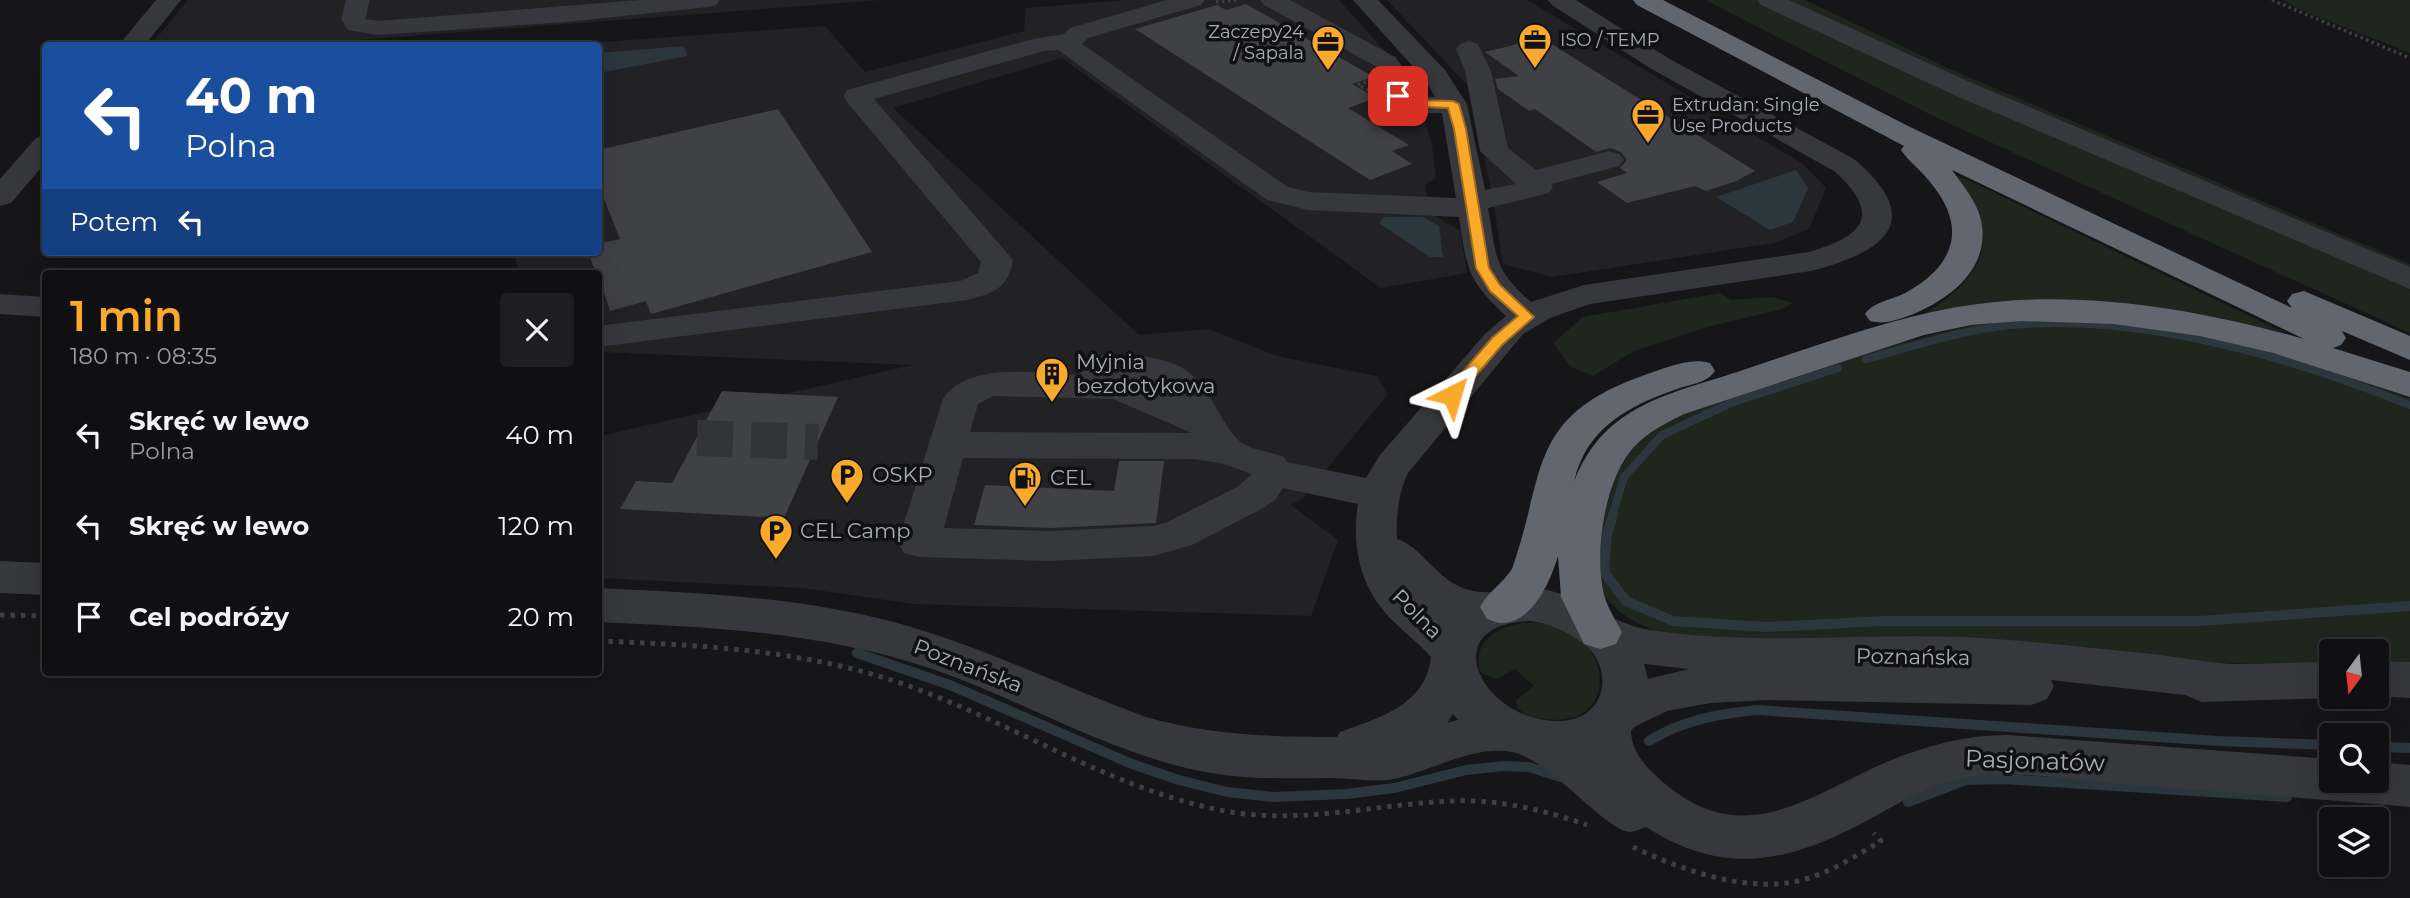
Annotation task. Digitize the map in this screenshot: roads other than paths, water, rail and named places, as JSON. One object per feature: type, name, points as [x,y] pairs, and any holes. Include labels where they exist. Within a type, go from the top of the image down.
[{"type":"highway","points":[[1645,0],[1845,105],[2080,221],[2410,376]]},
{"type":"highway","points":[[1681,0],[1975,148],[2410,349]]},
{"type":"highway","points":[[1496,609],[1520,595],[1531,573],[1554,478],[1563,456],[1579,431],[1595,417],[1629,396],[1669,379],[1911,305],[1940,287],[1958,269],[1967,247],[1969,233],[1955,194],[1933,166],[1909,145],[1845,105]]},
{"type":"highway","points":[[1600,632],[1583,603],[1579,549],[1588,496],[1611,448],[1631,428],[1672,406],[1828,354],[1957,317],[2023,311],[2096,312],[2150,317],[2243,334],[2310,351],[2410,386]]},
{"type":"street","points":[[133,42],[169,0]]},
{"type":"street","points":[[358,0],[353,19],[357,25],[378,28],[567,15],[708,0]]},
{"type":"street","points":[[602,336],[967,290],[993,278],[997,261],[858,96],[1042,44],[1068,41],[1079,33],[1193,0]]},
{"type":"street","points":[[1272,0],[1386,62],[1392,70],[1396,95],[1404,102],[1453,104]]},
{"type":"street","points":[[1365,0],[1436,76],[1453,104],[1460,129],[1482,267],[1487,278],[1502,296],[1527,317]]},
{"type":"street","points":[[1273,473],[1261,490],[1251,497],[1164,539],[1050,546],[919,542],[961,399],[968,393],[998,383],[1105,386],[1129,391],[1270,466],[1273,473],[1377,513],[1394,464],[1497,342],[1527,317],[1553,304],[1584,295],[1831,257],[1847,252],[1873,232],[1878,216],[1875,199],[1869,188],[1844,165],[1651,58],[1560,0]]},
{"type":"street","points":[[1769,0],[1999,104],[2410,279]]},
{"type":"street","points":[[1068,41],[1070,49],[1278,194],[1308,201],[1472,204],[1538,187],[1494,151],[1478,71],[1469,49]]},
{"type":"street","points":[[0,197],[42,149]]},
{"type":"street","points":[[1530,181],[1609,160]]},
{"type":"street","points":[[0,304],[42,307]]},
{"type":"street","points":[[947,445],[1193,446],[1217,438]]},
{"type":"street","name":"Polna","points":[[1377,513],[1406,570],[1433,594],[1452,603],[1496,609]]},
{"type":"street","name":"Polna","points":[[1377,513],[1378,567],[1388,585],[1412,612],[1443,639],[1453,659]]},
{"type":"street","points":[[0,577],[42,579]]},
{"type":"street","points":[[1527,604],[1559,609],[1600,632],[1618,652],[1626,674],[1626,694],[1613,718],[1584,737],[1560,741],[1523,735],[1494,722],[1472,705],[1460,686],[1453,659],[1463,630],[1496,609],[1527,604]]},
{"type":"street","name":"Poznańska","points":[[602,605],[755,614],[854,629],[952,657],[1093,718],[1170,744],[1248,758],[1288,761],[1329,758],[1371,762],[1432,748],[1480,732],[1523,735]]},
{"type":"street","name":"Poznańska","points":[[1600,632],[1641,646],[1760,658],[1936,654],[2228,681]]},
{"type":"street","name":"Poznańska","points":[[1329,758],[1401,730],[1429,712],[1441,699],[1453,659]]},
{"type":"street","name":"Poznańska","points":[[1613,718],[1659,694],[1710,684],[1827,683],[2129,689],[2228,681],[2319,680]]},
{"type":"street","points":[[2389,680],[2410,680]]},
{"type":"street","name":"Pasjonatów","points":[[1613,718],[1606,746],[1634,786],[1661,810],[1713,835]]},
{"type":"street","name":"Pasjonatów","points":[[1523,735],[1581,767],[1651,823],[1691,838],[1713,835],[1755,839],[1778,836],[1850,806],[1924,766],[1978,755],[2319,779]]},
{"type":"street","points":[[2389,784],[2410,786]]},
{"type":"waterway","points":[[1866,359],[1993,327],[2061,323],[2112,326],[2163,332],[2266,355],[2410,405]]},
{"type":"waterway","points":[[1612,517],[1624,477],[1662,435],[1731,403],[1838,368]]},
{"type":"waterway","points":[[1613,515],[1607,534],[1604,572],[1626,601],[1673,621],[1766,627],[1884,621],[2199,621],[2410,606]]},
{"type":"waterway","points":[[857,653],[950,685],[1132,764],[1227,792],[1273,797],[1346,794],[1394,788],[1466,770],[1504,766],[1529,767],[1560,777]]},
{"type":"waterway","points":[[1649,741],[1701,719],[1757,710],[2218,741],[2319,745]]},
{"type":"waterway","points":[[2389,747],[2410,748]]},
{"type":"waterway","points":[[1908,802],[1966,780],[2003,779],[2287,797]]},
{"type":"tunnel","points":[[697,438],[818,442]]},
{"type":"place","name":"ISO / TEMP","points":[[1535,70]]},
{"type":"place","name":"Zaczepy24 / Sapala","points":[[1328,72]]},
{"type":"place","name":"Extrudan: Single Use Products","points":[[1648,145]]},
{"type":"place","name":"Myjnia bezdotykowa","points":[[1052,404]]},
{"type":"place","name":"OSKP","points":[[847,505]]},
{"type":"place","name":"CEL","points":[[1025,508]]},
{"type":"place","name":"CEL Camp","points":[[776,561]]}]
